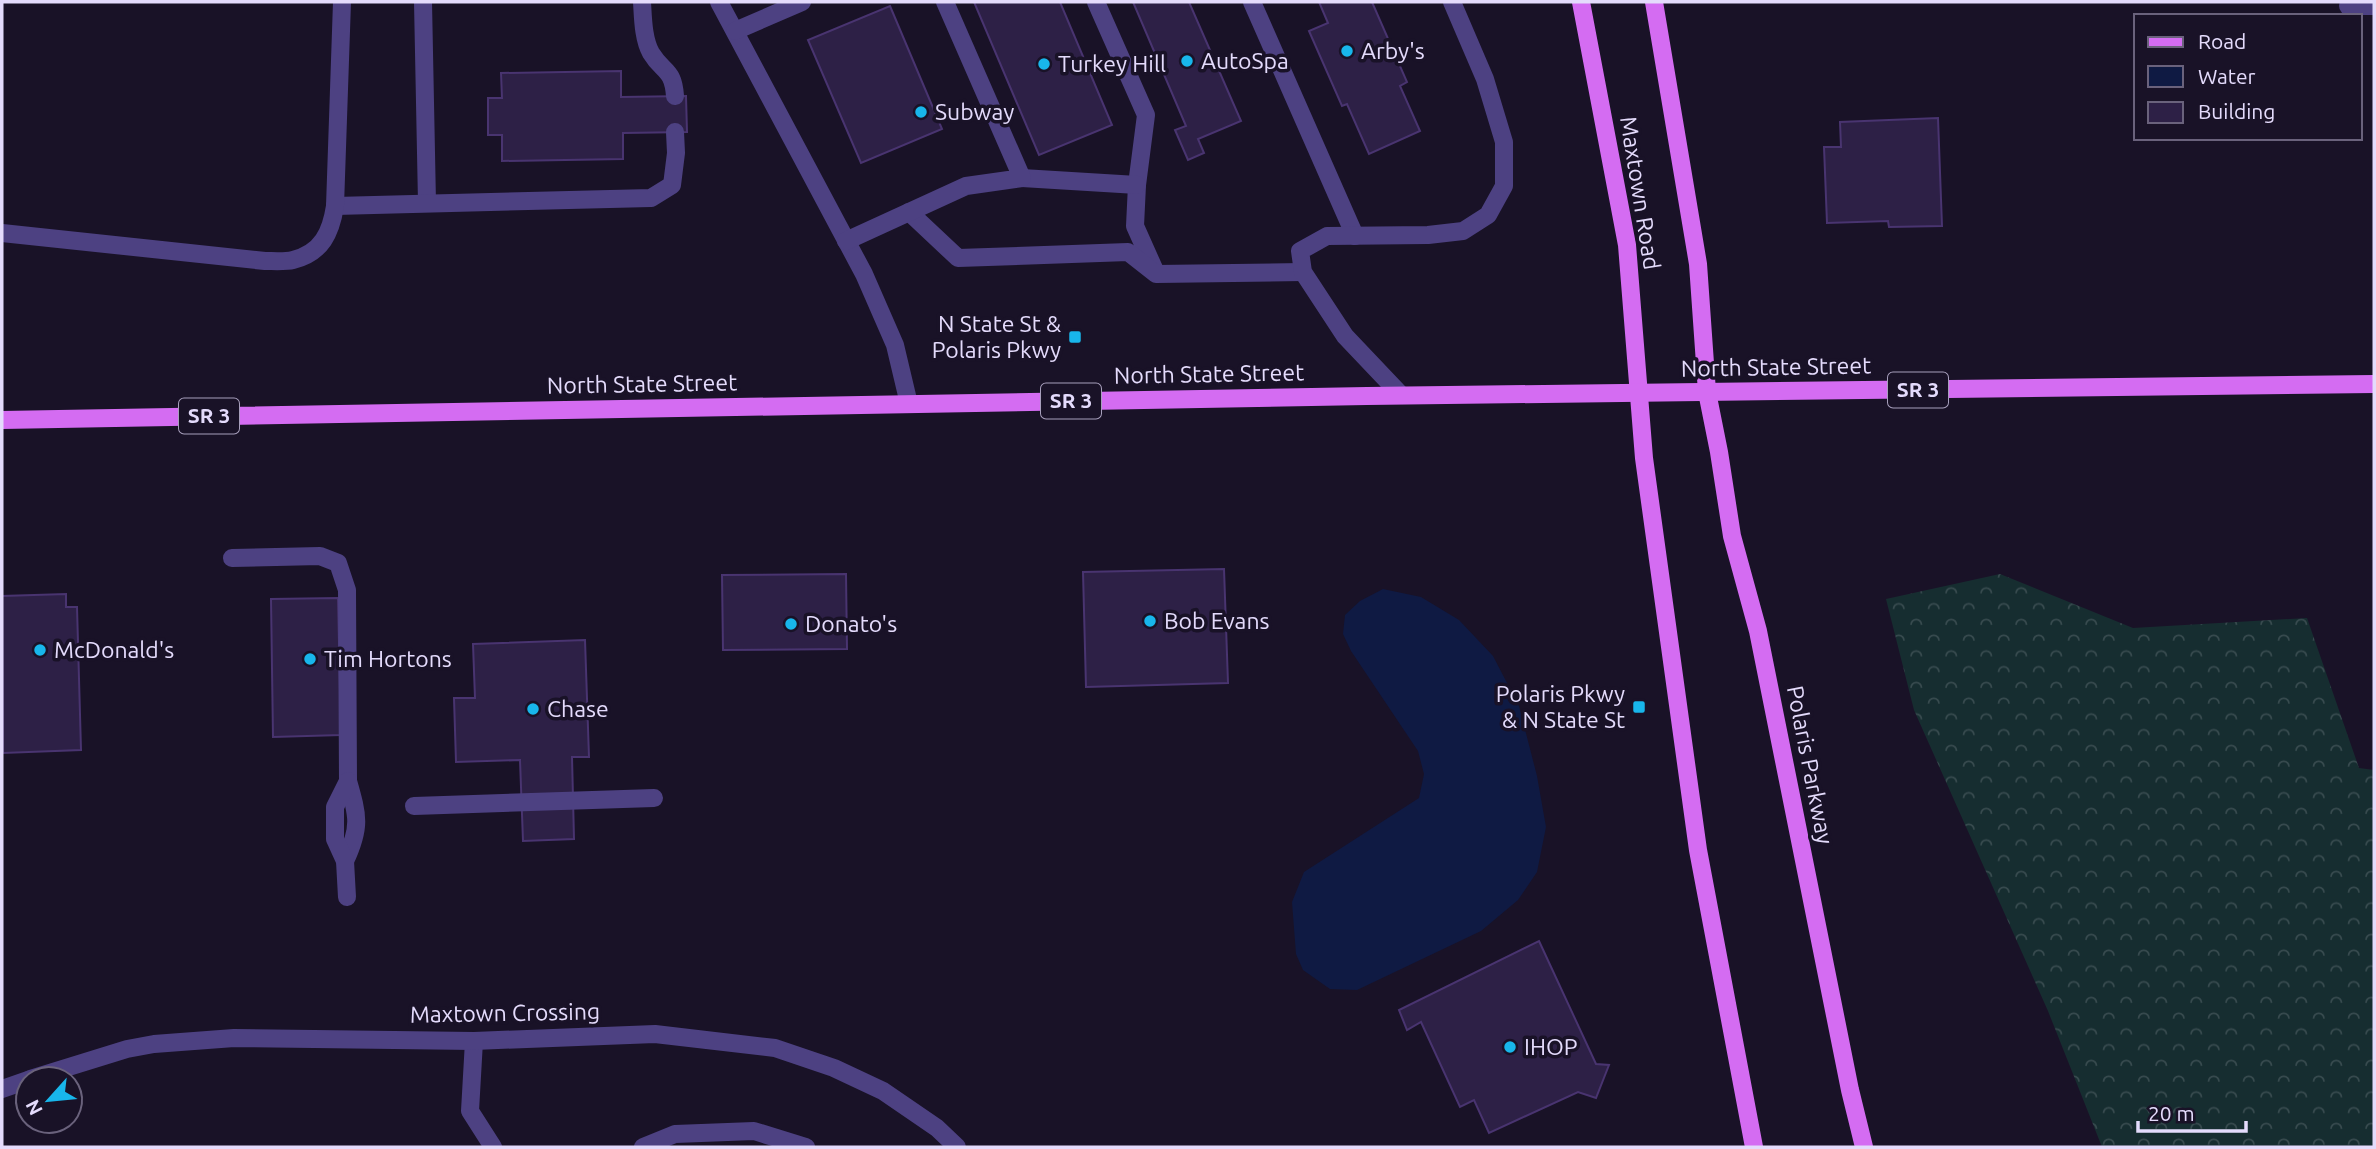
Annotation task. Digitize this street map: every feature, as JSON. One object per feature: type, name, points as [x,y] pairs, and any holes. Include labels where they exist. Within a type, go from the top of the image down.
[{"type":"main road","name":"Maxtown Road","points":[[1581,2],[1627,244],[1640,393]]},
{"type":"main road","name":"Maxtown Road","points":[[1654,2],[1698,264],[1707,392]]},
{"type":"main road","name":"North State Street","points":[[2,420],[1401,395],[2374,384]]},
{"type":"main road","name":"Polaris Parkway","points":[[1707,392],[1732,536],[1758,631],[1850,1090],[1864,1147]]},
{"type":"main road","points":[[1640,393],[1650,506],[1698,850],[1754,1147]]},
{"type":"street","points":[[2,233],[265,261],[292,261],[316,249],[331,228],[335,205],[342,2]]},
{"type":"street","points":[[423,2],[427,204]]},
{"type":"street","points":[[642,2],[650,51],[674,80],[675,96]]},
{"type":"street","points":[[719,2],[846,241],[895,345],[909,404]]},
{"type":"street","points":[[735,31],[802,2]]},
{"type":"street","points":[[946,2],[1022,178]]},
{"type":"street","points":[[1096,2],[1146,115],[1135,226],[1156,274]]},
{"type":"street","points":[[1252,2],[1356,236]]},
{"type":"street","points":[[1261,26],[1266,2]]},
{"type":"street","points":[[1401,395],[1345,336],[1303,272],[1300,251],[1327,236],[1463,231],[1488,215],[1504,186],[1504,142],[1485,79],[1452,2]]},
{"type":"street","points":[[2347,6],[2374,6]]},
{"type":"street","points":[[335,205],[651,198],[672,185],[676,153],[675,132]]},
{"type":"street","points":[[846,241],[966,186],[1022,178],[1137,186]]},
{"type":"street","points":[[909,212],[958,258],[1128,252],[1156,274],[1303,272]]},
{"type":"street","points":[[232,558],[320,556],[338,563],[347,590],[348,780],[356,809],[356,837],[345,861],[347,897]]},
{"type":"street","points":[[414,806],[654,798]]},
{"type":"street","name":"Maxtown Crossing","points":[[75,1065],[154,1044],[234,1038],[474,1041],[655,1034],[775,1048],[834,1068],[883,1091],[937,1128],[957,1147]]},
{"type":"street","points":[[474,1041],[470,1111],[493,1147]]},
{"type":"street","points":[[643,1147],[675,1134],[754,1131],[806,1147]]},
{"type":"green space","points":[[2000,574],[2133,628],[2307,618],[2359,768],[2374,770],[2374,1147],[2102,1147],[2048,1011],[1914,710],[1886,599]]},
{"type":"water","points":[[1383,589],[1421,597],[1459,620],[1493,656],[1519,706],[1537,776],[1546,827],[1537,872],[1518,900],[1481,931],[1357,990],[1330,989],[1303,970],[1296,954],[1292,902],[1304,872],[1419,798],[1424,774],[1418,751],[1351,651],[1343,634],[1345,615],[1360,601]]},
{"type":"building","points":[[974,2],[1060,2],[1112,125],[1039,155]]},
{"type":"building","name":"AutoSpa","points":[[1133,2],[1189,2],[1241,121],[1198,139],[1204,153],[1188,160],[1175,130],[1186,126]]},
{"type":"building","points":[[1319,2],[1372,2],[1407,82],[1400,86],[1420,131],[1369,154],[1347,104],[1342,106],[1309,31],[1328,23]]},
{"type":"building","points":[[890,6],[942,129],[861,163],[808,40]]},
{"type":"building","points":[[621,71],[621,97],[686,96],[687,132],[623,133],[623,159],[502,161],[502,135],[488,135],[488,98],[502,98],[501,73]]},
{"type":"building","points":[[1938,118],[1942,226],[1889,227],[1888,221],[1827,223],[1824,147],[1841,147],[1840,122]]},
{"type":"building","points":[[1224,569],[1228,683],[1086,687],[1083,572]]},
{"type":"building","points":[[846,574],[847,649],[723,650],[722,575]]},
{"type":"building","name":"McDonald's","points":[[66,594],[66,607],[77,607],[81,750],[3,753],[2,596]]},
{"type":"building","points":[[338,598],[341,735],[273,737],[271,599]]},
{"type":"building","points":[[585,640],[589,757],[572,757],[574,839],[523,841],[520,760],[456,762],[454,698],[475,698],[473,644]]},
{"type":"building","name":"IHOP","points":[[1539,941],[1596,1064],[1609,1065],[1596,1098],[1578,1092],[1489,1133],[1474,1100],[1460,1107],[1421,1022],[1407,1030],[1399,1010]]},
{"type":"place","name":"Arby's","points":[[1347,51]]},
{"type":"place","name":"AutoSpa","points":[[1187,61]]},
{"type":"place","name":"Turkey Hill","points":[[1044,64]]},
{"type":"place","name":"Subway","points":[[921,112]]},
{"type":"place","name":"N State St & Polaris Pkwy","points":[[1075,337]]},
{"type":"place","name":"Bob Evans","points":[[1150,621]]},
{"type":"place","name":"Donato's","points":[[791,624]]},
{"type":"place","name":"McDonald's","points":[[40,650]]},
{"type":"place","name":"Tim Hortons","points":[[310,659]]},
{"type":"place","name":"Polaris Pkwy & N State St","points":[[1639,707]]},
{"type":"place","name":"Chase","points":[[533,709]]},
{"type":"place","name":"IHOP","points":[[1510,1047]]}]
